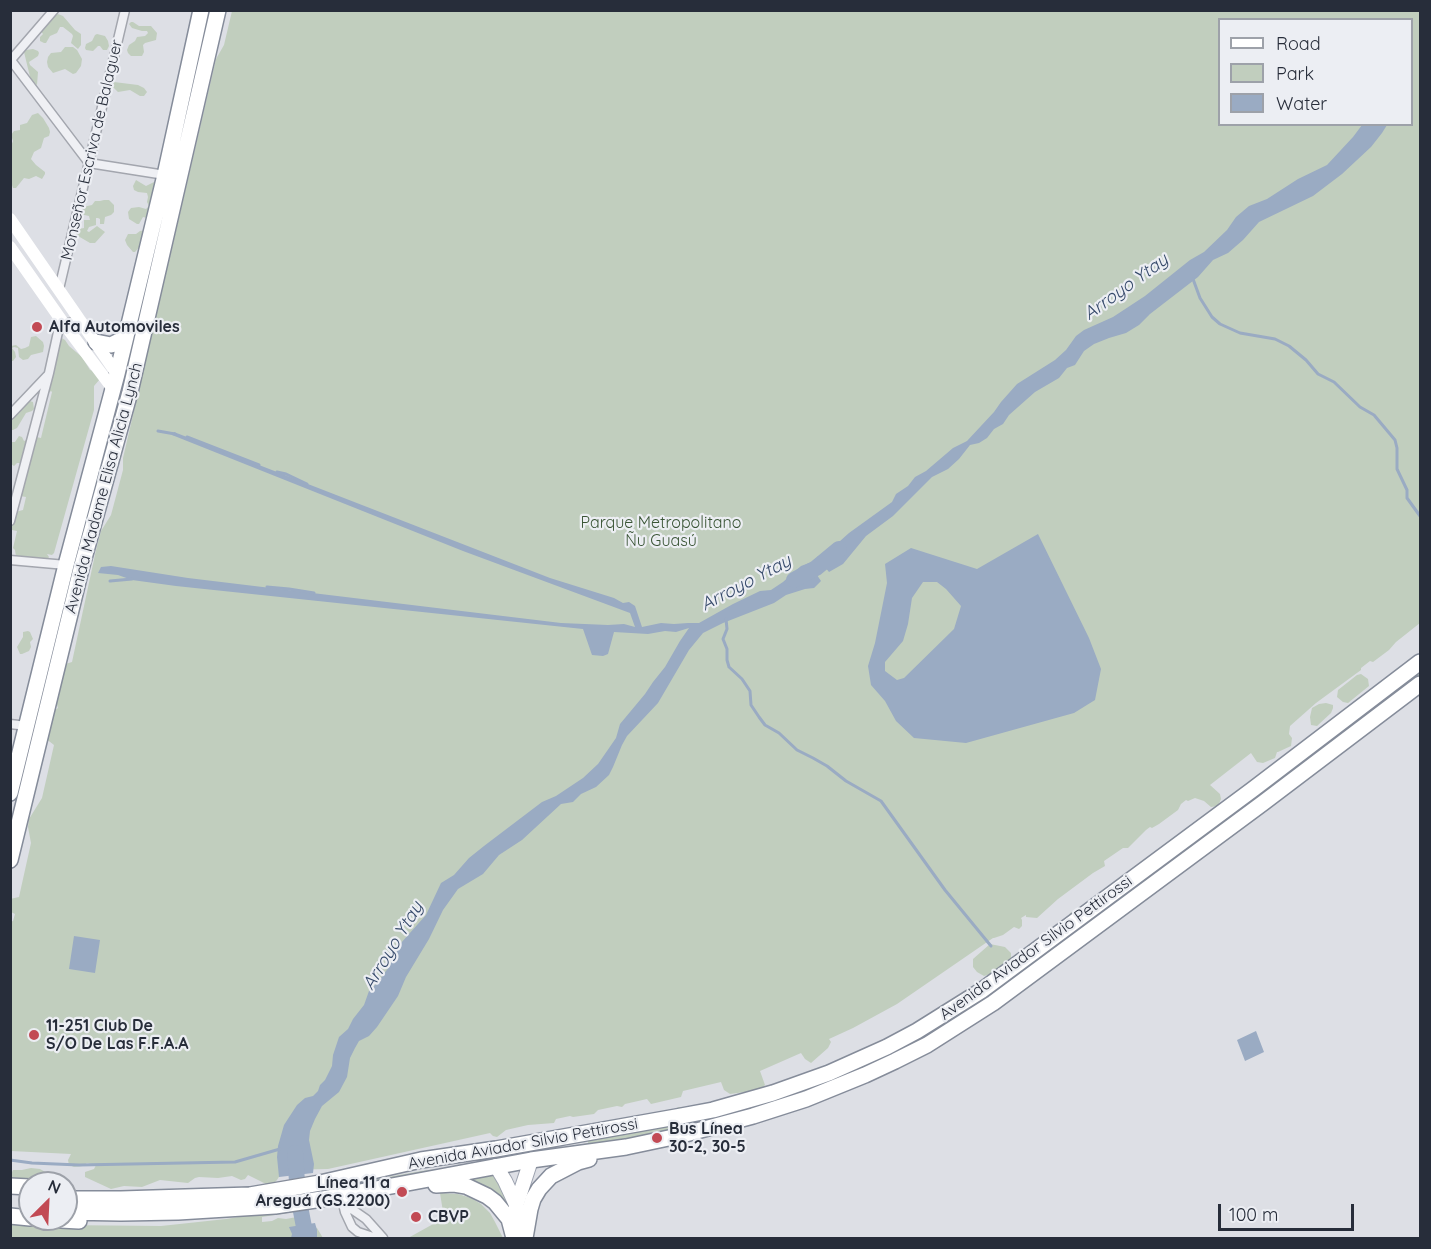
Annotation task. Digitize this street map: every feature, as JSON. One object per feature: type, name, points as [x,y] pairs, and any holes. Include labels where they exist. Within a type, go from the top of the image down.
[{"type":"highway","name":"Avenida Madame Elisa Alicia Lynch","points":[[10,793],[66,565],[128,331],[201,10]]},
{"type":"highway","name":"Avenida Madame Elisa Alicia Lynch","points":[[10,860],[81,569],[130,392],[218,10]]},
{"type":"highway","points":[[96,342],[111,345],[121,340],[128,331]]},
{"type":"highway","points":[[110,463],[108,444],[125,386],[115,382]]},
{"type":"highway","name":"Avenida Aviador Silvio Pettirossi","points":[[78,1212],[121,1214],[236,1208],[320,1183],[421,1160],[496,1149],[713,1110],[764,1096],[830,1073],[887,1047],[938,1019],[981,991],[1420,662]]},
{"type":"highway","name":"Avenida Aviador Silvio Pettirossi","points":[[78,1199],[250,1195],[271,1199],[342,1201],[403,1183],[531,1160],[626,1147],[708,1128],[806,1100],[927,1045],[993,1003],[1420,684]]},
{"type":"highway","points":[[531,1160],[542,1148],[552,1145],[653,1125],[676,1118]]},
{"type":"highway","points":[[525,1239],[533,1199],[551,1176],[578,1162],[626,1147]]},
{"type":"highway","points":[[399,1165],[483,1159],[496,1166]]},
{"type":"highway","points":[[403,1183],[454,1184],[477,1190],[495,1202],[503,1211],[509,1219],[515,1239]]},
{"type":"highway","points":[[78,1190],[211,1190],[250,1195]]},
{"type":"highway","points":[[78,1221],[146,1222],[213,1216],[236,1208]]},
{"type":"main road","points":[[13,227],[96,342],[115,382]]},
{"type":"main road","points":[[10,247],[64,324],[115,382]]},
{"type":"main road","points":[[515,1239],[516,1206],[531,1160]]},
{"type":"main road","points":[[496,1166],[516,1206],[525,1239]]},
{"type":"street","points":[[54,10],[11,60],[88,163],[165,175]]},
{"type":"street","name":"Monseñor Escriva de Balaguer","points":[[59,289],[125,10]]},
{"type":"street","points":[[10,521],[49,374],[57,332],[64,324],[80,320]]},
{"type":"street","points":[[10,415],[49,374]]},
{"type":"street","points":[[10,560],[66,565]]},
{"type":"street","points":[[10,724],[27,726]]},
{"type":"street","points":[[342,1201],[352,1227],[376,1239]]},
{"type":"street","points":[[342,1201],[366,1219],[383,1239]]},
{"type":"green space","points":[[206,11],[211,11],[131,351],[154,245],[142,244],[133,252],[125,240],[128,234],[147,230],[147,218],[143,217],[139,224],[129,219],[128,212],[131,208],[146,209],[149,206],[147,193],[134,190],[133,186],[136,180],[146,186],[158,180]]},
{"type":"green space","name":"Parque Metropolitano Ñu Guasú","points":[[232,11],[1420,11],[1420,623],[1389,650],[1373,662],[1370,661],[1290,726],[1291,746],[1277,752],[1275,758],[1263,763],[1257,762],[1251,753],[1210,785],[1220,794],[1221,799],[1218,806],[1211,807],[1195,798],[1186,800],[1178,810],[1159,824],[1146,830],[1128,848],[1123,848],[1104,861],[1105,866],[1058,899],[1037,918],[1026,917],[1026,915],[1021,918],[1022,926],[1019,929],[1014,927],[1003,935],[993,938],[897,1004],[829,1039],[831,1042],[828,1048],[811,1063],[801,1053],[760,1071],[765,1085],[760,1091],[730,1094],[724,1090],[721,1082],[683,1091],[681,1097],[651,1104],[647,1099],[625,1104],[622,1107],[598,1110],[594,1114],[556,1119],[554,1123],[506,1130],[497,1137],[490,1133],[328,1169],[283,1170],[271,1186],[248,1175],[241,1180],[232,1176],[199,1177],[188,1183],[160,1180],[142,1187],[124,1186],[111,1189],[85,1177],[85,1172],[94,1169],[96,1165],[87,1163],[74,1167],[69,1165],[68,1160],[71,1154],[11,1151],[10,922],[13,921],[15,914],[11,912],[10,899],[19,897],[31,843],[29,819],[42,798],[54,745],[45,738],[51,713],[58,708],[55,699],[62,665],[72,662],[101,531],[111,515],[123,470],[123,458],[216,59],[224,45]]},
{"type":"green space","points":[[58,14],[81,34],[81,45],[78,49],[71,43],[72,34],[63,27],[50,36],[46,43],[40,41],[43,34],[40,30]]},
{"type":"green space","points":[[131,22],[139,26],[151,26],[157,33],[156,40],[143,45],[142,56],[131,56],[127,50],[137,37],[148,33],[132,28],[129,24]]},
{"type":"green space","points":[[97,34],[105,36],[109,46],[107,50],[98,46],[93,51],[86,50],[86,44],[92,41]]},
{"type":"green space","points":[[65,47],[73,47],[77,50],[82,59],[81,66],[73,74],[65,69],[53,73],[48,67],[48,57],[51,53],[61,52]]},
{"type":"green space","points":[[33,49],[39,53],[29,62],[38,72],[37,85],[31,81],[24,52]]},
{"type":"green space","points":[[114,82],[138,85],[147,92],[144,96],[140,96],[130,90],[118,92],[112,86]]},
{"type":"green space","points":[[38,113],[50,132],[49,136],[44,138],[41,148],[34,152],[31,159],[45,174],[42,179],[36,176],[29,179],[24,178],[16,188],[13,188],[11,135],[14,131],[20,130],[20,125],[27,123],[32,115]]},
{"type":"green space","points":[[109,200],[114,205],[114,212],[105,217],[104,224],[100,224],[100,219],[96,218],[96,225],[89,227],[87,231],[89,232],[97,226],[105,232],[95,243],[90,243],[77,234],[79,229],[84,228],[84,220],[90,220],[89,216],[80,214],[78,208]]},
{"type":"green space","points":[[36,336],[43,342],[43,352],[23,360],[19,357],[18,348],[14,347],[12,348],[16,357],[11,361],[11,346],[25,348],[29,346],[31,337]]},
{"type":"green space","points":[[60,337],[82,357],[90,370],[95,371],[100,379],[94,386],[94,410],[54,553],[47,554],[49,557],[47,560],[16,557],[13,548],[17,531],[12,530],[11,535],[11,513],[23,510],[26,497],[20,496],[23,465],[11,464],[11,442],[15,442],[19,436],[24,441],[36,437],[41,438],[52,392],[46,395],[40,392],[41,385]]},
{"type":"green space","points":[[26,400],[33,402],[34,409],[26,413],[17,428],[11,430],[11,417]]},
{"type":"green space","points":[[115,410],[11,835],[11,822],[60,605]]},
{"type":"green space","points":[[28,631],[33,639],[30,642],[31,647],[29,651],[20,654],[17,647],[23,637],[23,632]]},
{"type":"green space","points":[[1420,669],[1420,676],[1131,894],[930,1039],[821,1088],[648,1140],[544,1152],[588,1143],[588,1140],[623,1131],[624,1135],[628,1134],[627,1131],[679,1107],[688,1108],[704,1116],[837,1065],[844,1057],[852,1058],[925,1024],[1064,926],[1070,913],[1077,909],[1094,911]]},
{"type":"green space","points":[[1361,674],[1368,679],[1369,686],[1348,703],[1343,702],[1337,697],[1338,690]]},
{"type":"green space","points":[[1326,703],[1333,705],[1331,713],[1317,726],[1311,725],[1312,708]]},
{"type":"green space","points":[[990,944],[1005,947],[1011,953],[1011,962],[984,976],[973,967],[973,959]]},
{"type":"green space","points":[[478,1164],[299,1195],[299,1193],[421,1171]]},
{"type":"green space","points":[[31,1168],[44,1171],[18,1171],[18,1181],[11,1181],[13,1170]]},
{"type":"green space","points":[[491,1173],[495,1176],[511,1209],[463,1178]]},
{"type":"green space","points":[[440,1193],[458,1194],[481,1204],[490,1213],[503,1238],[408,1238],[444,1218]]},
{"type":"green space","points":[[300,1207],[301,1211],[262,1217],[262,1222],[302,1216],[304,1223],[317,1228],[323,1238],[11,1238],[10,1222],[18,1222],[18,1231],[78,1231],[78,1225],[161,1226],[226,1219]]},
{"type":"water","points":[[1361,126],[1386,126],[1371,147],[1342,174],[1313,196],[1259,222],[1228,253],[1213,260],[1198,277],[1139,325],[1126,333],[1094,344],[1084,351],[1075,365],[1067,368],[1059,378],[1035,392],[987,438],[970,445],[948,469],[932,477],[893,516],[866,536],[843,564],[829,572],[817,557],[830,550],[849,533],[892,502],[896,494],[908,486],[915,477],[926,471],[953,448],[967,441],[1017,384],[1055,360],[1084,330],[1113,317],[1204,252],[1249,206],[1267,199],[1298,179],[1327,165]]},
{"type":"water","points":[[174,432],[550,578],[614,598],[623,603],[629,602],[635,606],[642,627],[661,623],[699,623],[760,591],[771,590],[801,566],[809,563],[821,581],[814,588],[786,595],[774,603],[703,633],[689,650],[658,703],[627,736],[609,775],[596,787],[581,794],[573,802],[561,804],[522,840],[499,855],[483,874],[458,889],[443,910],[398,996],[377,1027],[369,1036],[359,1041],[350,1058],[347,1077],[339,1092],[322,1106],[315,1119],[309,1140],[314,1164],[313,1173],[279,1177],[278,1146],[284,1125],[297,1105],[318,1091],[332,1066],[339,1037],[348,1029],[364,1005],[369,991],[389,967],[401,943],[426,915],[441,883],[454,875],[469,858],[542,802],[556,796],[583,778],[598,764],[616,738],[620,724],[665,667],[689,628],[676,632],[648,634],[614,632],[608,654],[592,655],[583,629],[176,586],[98,573],[101,567],[111,566],[188,578],[561,623],[624,624],[635,627],[630,613],[463,551],[172,435]]},
{"type":"water","points":[[1038,534],[1089,638],[1101,669],[1095,700],[1074,713],[966,743],[914,738],[896,721],[885,701],[871,685],[868,666],[887,583],[885,564],[911,548],[977,569]],"holes":[[[923,582],[937,582],[961,606],[954,629],[904,678],[897,680],[885,671],[885,662],[903,641],[912,598]]]},
{"type":"water","points":[[74,936],[100,940],[95,973],[69,969]]},
{"type":"water","points":[[1256,1031],[1264,1052],[1245,1061],[1237,1040]]},
{"type":"water","points":[[315,1223],[317,1238],[291,1238],[289,1227]]},
{"type":"waterway","points":[[1193,279],[1200,298],[1212,317],[1220,324],[1240,333],[1275,339],[1289,346],[1318,374],[1334,382],[1360,407],[1374,415],[1395,440],[1397,469],[1407,490],[1407,498],[1420,516]]},
{"type":"waterway","points":[[158,431],[175,434]]},
{"type":"waterway","points":[[187,437],[259,465]]},
{"type":"waterway","points":[[277,472],[307,484]]},
{"type":"waterway","name":"Arroyo Ytay","points":[[794,580],[816,568],[839,549]]},
{"type":"waterway","points":[[110,581],[132,579]]},
{"type":"waterway","points":[[267,587],[314,593]]},
{"type":"waterway","points":[[726,619],[727,629],[723,639],[727,649],[729,667],[742,679],[750,691],[751,705],[765,725],[779,733],[797,750],[827,766],[846,781],[881,801],[945,890],[991,946]]},
{"type":"waterway","points":[[10,1160],[79,1165],[235,1162],[280,1149]]},
{"type":"waterway","name":"Arroyo Ytay","points":[[295,1153],[304,1238]]},
{"type":"place","name":"Alfa Automoviles","points":[[37,327]]},
{"type":"place","name":"11-251 Club De S/O De Las F.F.A.A","points":[[34,1035]]},
{"type":"place","name":"Bus Línea 30-2, 30-5","points":[[657,1138]]},
{"type":"place","name":"Línea 11 a Areguá (GS.2200)","points":[[402,1192]]},
{"type":"place","name":"CBVP","points":[[416,1217]]}]
